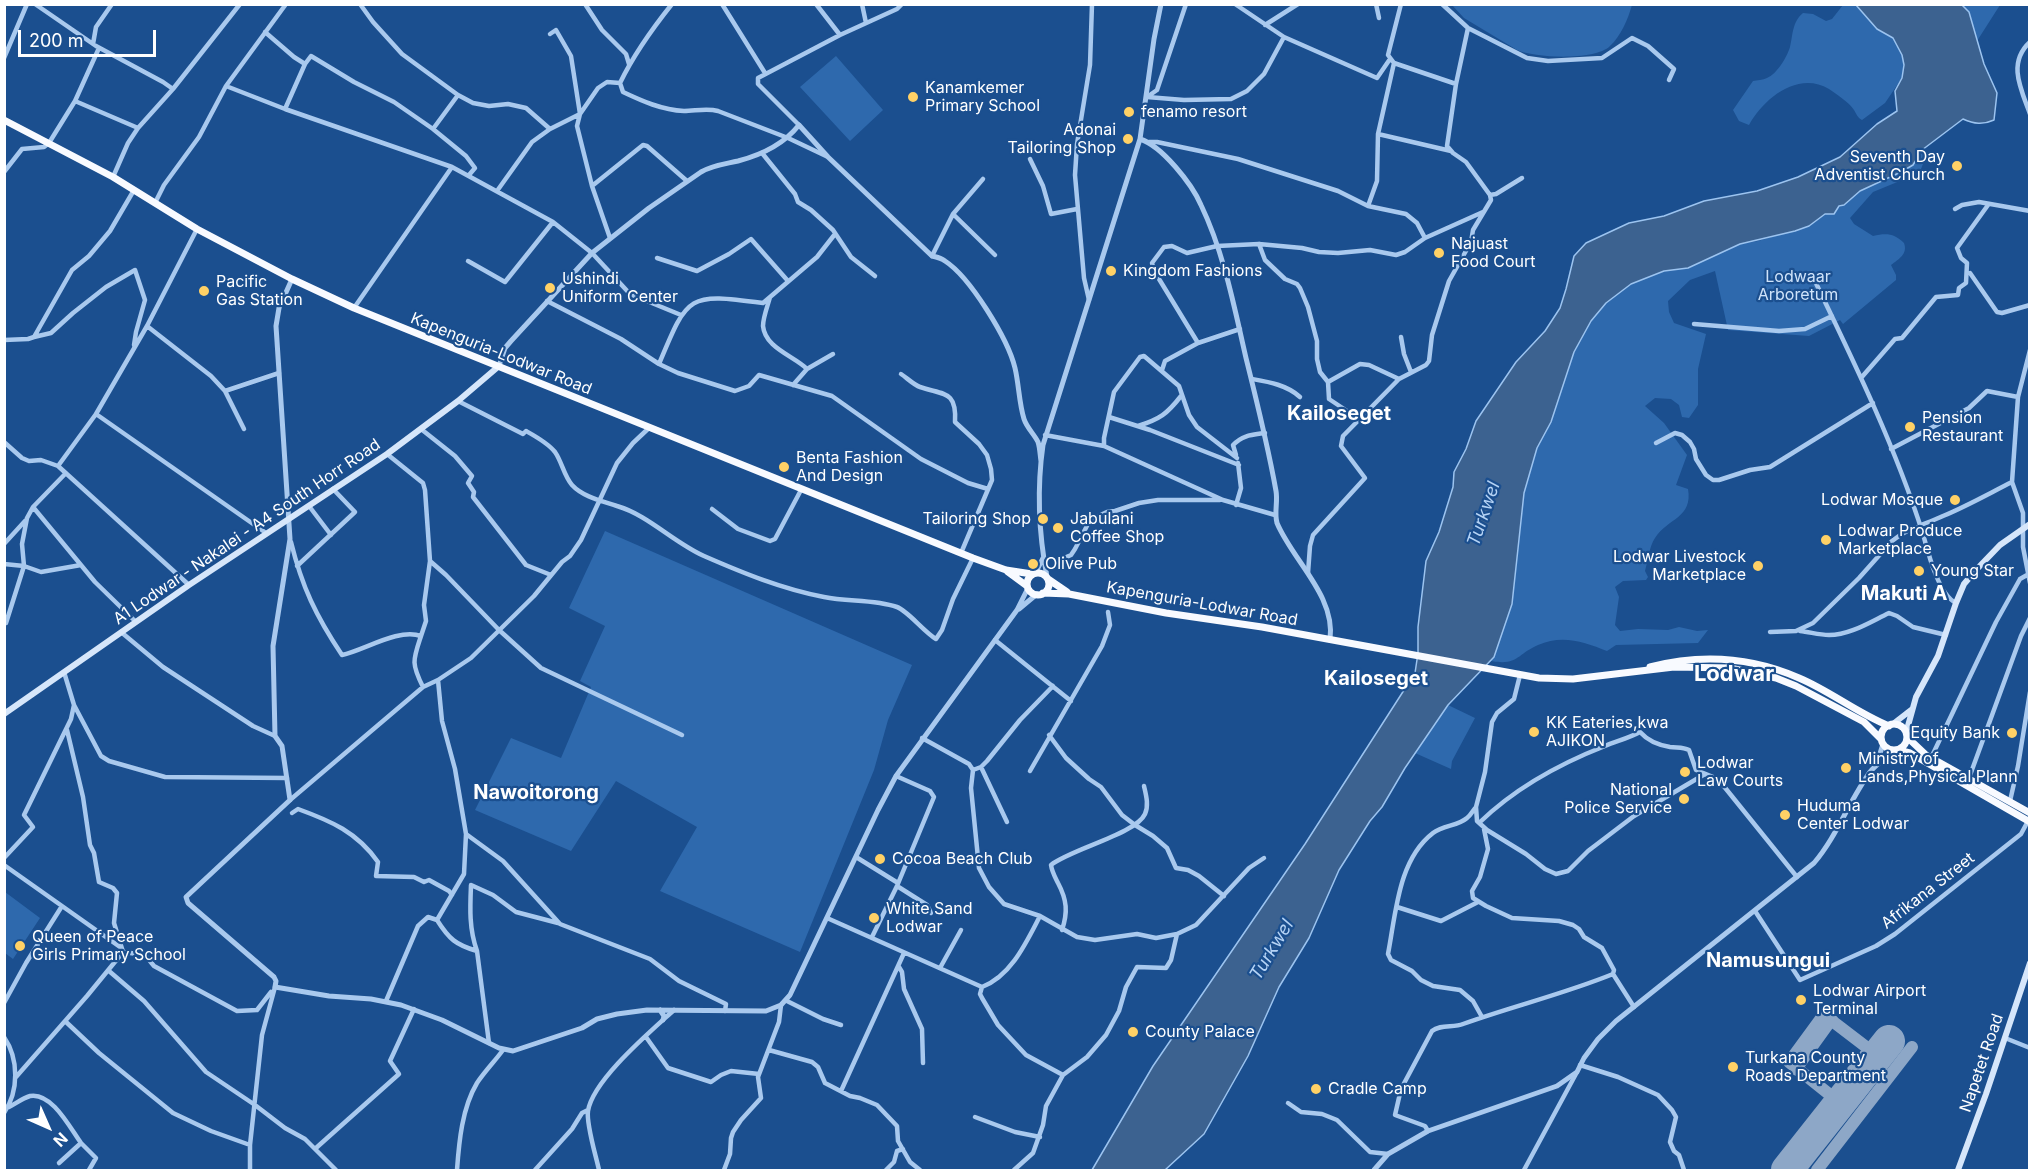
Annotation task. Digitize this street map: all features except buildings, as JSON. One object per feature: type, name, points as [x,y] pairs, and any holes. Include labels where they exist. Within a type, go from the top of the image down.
[{"type":"highway","name":"Kapenguria-Lodwar Road","points":[[4,120],[113,177],[197,229],[292,279],[354,308],[973,558],[1006,570],[1034,574]]},
{"type":"highway","name":"Kapenguria-Lodwar Road","points":[[1006,570],[1027,587]]},
{"type":"highway","points":[[1034,574],[1041,574],[1047,578],[1048,586],[1040,593],[1027,587],[1027,581],[1034,574]]},
{"type":"highway","name":"Kapenguria-Lodwar Road","points":[[1047,578],[1070,594]]},
{"type":"highway","name":"Kapenguria-Lodwar Road","points":[[1040,593],[1070,594],[1145,610],[1262,627],[1539,678],[1573,679],[1639,670]]},
{"type":"highway","points":[[1639,670],[1666,663],[1732,659],[1799,678],[1874,719],[1901,726],[1931,758],[2010,801],[2029,819]]},
{"type":"highway","points":[[1639,670],[1698,666],[1730,668],[1786,682],[1864,722],[1886,747],[1910,753],[2029,819]]},
{"type":"highway","points":[[1882,742],[1883,731],[1891,725]]},
{"type":"highway","points":[[1896,750],[1905,745],[1907,735]]},
{"type":"main road","name":"A1 Lodwar - Nakalei - A4 South Horr Road","points":[[4,714],[189,585],[387,454],[458,401],[499,366]]},
{"type":"main road","points":[[1907,735],[1911,710],[1938,656],[1964,584],[2000,545],[2030,524]]},
{"type":"main road","points":[[1891,725],[1911,710]]},
{"type":"main road","name":"Napetet Road","points":[[1958,1170],[2030,963]]},
{"type":"street","points":[[4,58],[27,4]]},
{"type":"street","points":[[35,4],[99,48],[173,89]]},
{"type":"street","points":[[93,44],[96,27],[112,4]]},
{"type":"street","points":[[113,177],[128,144],[138,129],[173,89],[240,4]]},
{"type":"street","points":[[155,202],[164,185],[198,137],[226,86],[286,4]]},
{"type":"street","points":[[360,4],[402,54],[458,95],[473,103],[489,106],[508,104],[526,108],[550,129]]},
{"type":"street","points":[[585,4],[608,37],[626,54],[629,64]]},
{"type":"street","points":[[672,4],[629,64],[620,83],[623,92],[653,105],[681,111],[711,109],[745,120],[828,157]]},
{"type":"street","points":[[722,4],[765,73]]},
{"type":"street","points":[[816,4],[840,35]]},
{"type":"street","points":[[862,4],[867,23]]},
{"type":"street","points":[[902,4],[897,9],[765,73],[758,78],[757,83],[828,157],[932,256],[943,260],[962,277],[999,328],[1015,367],[1024,418],[1030,432],[1038,442],[1041,461],[1043,558],[1047,578]]},
{"type":"street","points":[[1089,301],[1084,278],[1077,209],[1076,155],[1090,65],[1092,4]]},
{"type":"street","points":[[1041,461],[1045,435],[1140,139],[1161,4]]},
{"type":"street","points":[[1147,97],[1157,90],[1185,4]]},
{"type":"street","points":[[1235,4],[1284,38],[1377,78],[1392,61]]},
{"type":"street","points":[[1265,25],[1299,4]]},
{"type":"street","points":[[1376,4],[1379,18]]},
{"type":"street","points":[[1401,4],[1388,55],[1392,61],[1456,84]]},
{"type":"street","points":[[1442,4],[1468,28],[1520,56],[1548,61],[1602,58],[1632,38],[1648,46],[1674,69],[1669,80]]},
{"type":"street","points":[[1308,573],[1313,535],[1365,478],[1341,442],[1345,432],[1399,379],[1426,365],[1429,361],[1432,335],[1446,290],[1471,242],[1473,230],[1491,201],[1490,195],[1466,162],[1447,146],[1456,84],[1468,28]]},
{"type":"street","points":[[550,34],[556,30],[572,56],[580,114]]},
{"type":"street","points":[[265,32],[305,64]]},
{"type":"street","points":[[1147,97],[1184,100],[1231,99],[1247,91],[1264,74],[1284,38]]},
{"type":"street","points":[[2030,42],[2019,57],[2017,80],[2030,114]]},
{"type":"street","points":[[4,172],[22,149],[45,147],[49,143],[75,101],[99,48]]},
{"type":"street","points":[[285,109],[305,64],[311,56],[354,82],[394,102],[433,129],[472,163],[475,168],[469,175]]},
{"type":"street","points":[[1368,207],[1377,182],[1378,134],[1392,61]]},
{"type":"street","points":[[610,238],[592,186],[577,126],[580,114],[598,88],[608,82],[620,83]]},
{"type":"street","points":[[226,86],[469,175],[553,222],[592,253],[630,294],[681,315]]},
{"type":"street","points":[[433,129],[458,95]]},
{"type":"street","points":[[75,101],[138,129]]},
{"type":"street","points":[[497,191],[532,142],[550,129],[580,114]]},
{"type":"street","points":[[499,366],[505,348],[592,253],[610,238],[708,168],[762,153],[788,138],[799,125]]},
{"type":"street","points":[[1378,134],[1451,151]]},
{"type":"street","points":[[1140,139],[1238,159],[1338,191],[1368,207],[1406,214],[1417,223],[1425,238]]},
{"type":"street","points":[[1149,142],[1167,158],[1197,197],[1217,246],[1265,434],[1277,495],[1275,515],[1280,530],[1308,573],[1330,618],[1332,630],[1330,640]]},
{"type":"street","points":[[592,186],[643,145],[687,181]]},
{"type":"street","points":[[762,153],[795,194],[798,202],[812,210],[835,234],[851,257],[875,276]]},
{"type":"street","points":[[1030,159],[1043,186],[1051,214],[1077,209]]},
{"type":"street","points":[[354,308],[452,167]]},
{"type":"street","points":[[1490,195],[1496,194],[1522,178]]},
{"type":"street","points":[[932,256],[953,214],[983,179]]},
{"type":"street","points":[[34,337],[72,270],[89,256],[110,231],[134,190]]},
{"type":"street","points":[[1955,209],[1972,202],[2030,211]]},
{"type":"street","points":[[1861,378],[1895,339],[1902,338],[1936,297],[1958,295],[1959,288],[1966,283],[1967,263],[1961,258],[1957,248],[1989,205]]},
{"type":"street","points":[[1198,343],[1156,274],[1152,262],[1164,247],[1172,246],[1186,253],[1217,246],[1259,244],[1319,252],[1370,250],[1396,255],[1405,252],[1425,238],[1483,212]]},
{"type":"street","points":[[953,214],[995,255]]},
{"type":"street","points":[[468,261],[506,282],[553,222]]},
{"type":"street","points":[[58,466],[96,414],[147,326],[197,229]]},
{"type":"street","points":[[659,364],[672,331],[681,315],[692,304],[702,298],[719,297],[763,303],[817,257],[835,234]]},
{"type":"street","points":[[657,258],[696,271],[729,254],[751,239],[788,281]]},
{"type":"street","points":[[1259,244],[1265,260],[1285,279],[1297,284],[1300,288],[1317,341],[1320,372],[1328,382],[1329,399],[1359,419]]},
{"type":"street","points":[[4,340],[28,339],[51,333],[106,287],[135,270],[145,300],[134,348]]},
{"type":"street","points":[[1811,273],[1873,403],[1940,584],[1956,603]]},
{"type":"street","points":[[1970,273],[1997,312],[2002,314],[2030,305]]},
{"type":"street","points":[[292,279],[279,308],[276,326],[290,539],[311,605],[342,655],[385,639],[413,633],[421,636]]},
{"type":"street","points":[[770,297],[763,325],[768,338],[781,352],[800,362],[807,369]]},
{"type":"street","points":[[547,301],[621,339],[678,374],[735,391],[749,386],[759,375],[831,396],[921,459],[968,483],[987,489]]},
{"type":"street","points":[[1694,324],[1779,331],[1805,329],[1832,316]]},
{"type":"street","points":[[147,326],[211,376],[225,391],[244,429]]},
{"type":"street","points":[[1162,370],[1165,361],[1198,343],[1240,329]]},
{"type":"street","points":[[1401,337],[1411,372]]},
{"type":"street","points":[[2030,350],[2018,397],[2012,482],[2023,513],[2027,575],[2030,583]]},
{"type":"street","points":[[793,385],[807,369],[833,354]]},
{"type":"street","points":[[1104,446],[1114,392],[1140,357],[1144,356],[1179,386],[1189,415],[1197,427],[1237,458]]},
{"type":"street","points":[[1328,382],[1360,364],[1369,365],[1399,379]]},
{"type":"street","points":[[225,391],[279,373]]},
{"type":"street","points":[[901,374],[918,387],[937,390],[950,398],[954,404],[955,422],[979,444],[987,455],[992,480],[961,553]]},
{"type":"street","points":[[1252,379],[1287,388],[1300,397]]},
{"type":"street","points":[[1891,449],[1961,413],[1987,391],[2018,397]]},
{"type":"street","points":[[1138,426],[1157,420],[1170,411],[1181,396]]},
{"type":"street","points":[[458,401],[523,434],[526,430],[554,451],[572,485],[598,501],[618,506],[638,515],[683,545],[767,582],[826,598],[873,602],[899,608],[936,639],[973,558]]},
{"type":"street","points":[[1656,443],[1675,433],[1682,435],[1692,445],[1696,459],[1706,475],[1713,480],[1719,480],[1750,470],[1770,467],[1873,403]]},
{"type":"street","points":[[96,414],[266,533]]},
{"type":"street","points":[[1109,417],[1239,465]]},
{"type":"street","points":[[250,1170],[250,1145],[264,1025],[276,981],[188,903],[186,897],[290,800],[423,687],[471,658],[534,596],[576,549],[617,464],[633,443],[650,427]]},
{"type":"street","points":[[421,429],[455,456],[472,476],[468,483],[474,492],[473,497],[526,565],[551,575]]},
{"type":"street","points":[[1236,505],[1240,488],[1239,465],[1233,445],[1247,435],[1265,434]]},
{"type":"street","points":[[1045,435],[1104,446],[1223,500],[1275,515]]},
{"type":"street","points":[[4,441],[22,458],[29,461],[41,460],[58,466],[189,585]]},
{"type":"street","points":[[387,454],[423,483],[430,561],[424,605],[426,621],[413,658],[423,687]]},
{"type":"street","points":[[4,544],[27,518],[33,507],[66,473]]},
{"type":"street","points":[[1796,631],[1820,616],[1902,532],[1941,517],[2012,482]]},
{"type":"street","points":[[297,566],[355,512],[333,489]]},
{"type":"street","points":[[712,509],[738,530],[770,542],[775,539],[801,490]]},
{"type":"street","points":[[1059,562],[1076,549],[1090,520],[1107,512],[1158,500],[1223,500]]},
{"type":"street","points":[[309,506],[330,535]]},
{"type":"street","points":[[33,507],[81,565],[136,622]]},
{"type":"street","points":[[6,623],[24,566],[21,544],[27,518]]},
{"type":"street","points":[[275,736],[273,646],[290,539]]},
{"type":"street","points":[[1034,574],[1043,558]]},
{"type":"street","points":[[430,561],[541,668],[682,735]]},
{"type":"street","points":[[4,564],[24,566],[41,572],[81,565]]},
{"type":"street","points":[[1931,758],[1996,622],[2020,579],[2027,575]]},
{"type":"street","points":[[724,1170],[730,1154],[733,1132],[761,1098],[759,1074],[784,1003],[896,776],[1017,610],[1027,587]]},
{"type":"street","points":[[1017,610],[1040,593]]},
{"type":"street","points":[[1030,771],[1108,632],[1110,625],[1108,612]]},
{"type":"street","points":[[1770,632],[1837,634],[1860,627],[1889,613],[1913,627],[1946,635]]},
{"type":"street","points":[[1969,778],[2021,636],[2030,618]]},
{"type":"street","points":[[121,632],[163,667],[253,726],[275,736],[282,746],[290,800]]},
{"type":"street","points":[[995,640],[1071,701]]},
{"type":"street","points":[[64,672],[74,705],[101,756],[109,761],[165,777],[287,778]]},
{"type":"street","points":[[1520,675],[1514,699],[1497,713],[1492,722],[1485,772],[1476,807],[1477,821],[1545,869],[1556,874],[1568,871],[1588,851],[1634,816],[1705,774]]},
{"type":"street","points":[[437,920],[464,874],[466,834],[455,769],[442,721],[438,680]]},
{"type":"street","points":[[973,770],[981,767],[1020,720],[1053,686]]},
{"type":"street","points":[[2010,801],[2030,692]]},
{"type":"street","points":[[4,858],[33,827],[24,815],[67,730],[74,705]]},
{"type":"street","points":[[16,1077],[109,971],[122,951],[114,923],[117,893],[113,888],[99,882],[90,845],[83,797],[67,730]]},
{"type":"street","points":[[1479,823],[1492,809],[1541,776],[1640,732],[1653,742],[1687,749],[1694,768],[1720,782],[1797,877]]},
{"type":"street","points":[[1049,735],[1066,758],[1101,787],[1122,815],[1167,848],[1176,868],[1192,872],[1224,896]]},
{"type":"street","points":[[922,738],[969,764],[973,770],[971,788],[979,868],[989,887],[1004,904],[1040,916],[1077,937],[1095,940],[1137,934],[1156,938],[1177,934],[1196,925],[1249,868],[1264,858]]},
{"type":"street","points":[[1524,1170],[1580,1065],[1598,1039],[1634,1007],[1817,859],[1877,763],[1882,742]]},
{"type":"street","points":[[1877,763],[1896,750]]},
{"type":"street","points":[[981,767],[1007,822]]},
{"type":"street","points":[[872,937],[897,885],[934,797],[930,791],[896,776]]},
{"type":"street","points":[[1062,930],[1066,901],[1051,865],[1061,858],[1135,825],[1145,816],[1147,806],[1144,786]]},
{"type":"street","points":[[1476,807],[1467,819],[1440,828],[1415,851],[1407,869],[1397,907],[1388,954],[1389,958],[1412,971],[1421,980],[1433,986],[1458,989],[1473,1001],[1482,1017]]},
{"type":"street","points":[[292,813],[298,809],[327,819],[366,844],[378,862],[376,876],[414,877],[424,882],[429,880],[448,891],[452,896]]},
{"type":"street","name":"Afrikana Street","points":[[1755,911],[1800,980],[1876,946],[1895,934],[2021,834],[2029,819]]},
{"type":"street","points":[[1484,828],[1488,849],[1480,877],[1471,893],[1473,898],[1512,918],[1559,921],[1576,927],[1582,935],[1602,948],[1614,970],[1613,974],[1634,1007]]},
{"type":"street","points":[[466,834],[503,861],[560,924]]},
{"type":"street","points":[[856,857],[927,905],[931,913]]},
{"type":"street","points":[[4,865],[122,951],[146,955],[154,966],[237,1011],[257,1010],[275,987]]},
{"type":"street","points":[[489,1043],[477,951],[472,938],[470,921],[471,885],[493,896],[516,912],[560,924],[650,959],[679,981],[726,1004],[725,1011]]},
{"type":"street","points":[[1397,907],[1442,921],[1478,902]]},
{"type":"street","points":[[4,1003],[62,906]]},
{"type":"street","points":[[827,918],[982,987],[993,983],[1009,967],[1024,947],[1040,916]]},
{"type":"street","points":[[386,1001],[418,926],[428,917],[437,920],[445,933],[459,946],[477,951]]},
{"type":"street","points":[[940,968],[961,930]]},
{"type":"street","points":[[1014,1170],[1033,1153],[1040,1137],[1046,1106],[1063,1075],[1087,1057],[1106,1035],[1119,1011],[1126,987],[1137,967],[1166,968],[1177,934]]},
{"type":"street","points":[[841,1091],[904,953]]},
{"type":"street","points":[[899,967],[902,972],[904,989],[922,1029],[923,1064]]},
{"type":"street","points":[[109,971],[144,1001],[206,1072],[285,1128],[305,1139],[336,1170]]},
{"type":"street","points":[[1428,1131],[1425,1126],[1395,1115],[1401,1089],[1436,1028],[1457,1027],[1482,1017],[1579,988],[1613,974]]},
{"type":"street","points":[[275,987],[329,996],[386,1001],[442,1020],[503,1050],[521,1050],[582,1028],[597,1019],[633,1011],[766,1011],[784,1003],[830,1023],[841,1025]]},
{"type":"street","points":[[982,987],[980,994],[998,1025],[1026,1055],[1063,1075]]},
{"type":"street","points":[[316,1148],[399,1074],[390,1061],[414,1009]]},
{"type":"street","points":[[660,1010],[664,1016],[663,1020]]},
{"type":"street","points":[[599,1170],[588,1122],[588,1110],[600,1084],[646,1036],[675,1010]]},
{"type":"street","points":[[65,1022],[173,1113],[211,1131],[250,1145]]},
{"type":"street","points":[[646,1036],[668,1068],[711,1082],[731,1071],[759,1074]]},
{"type":"street","points":[[4,1037],[11,1047],[16,1077],[9,1107]]},
{"type":"street","points":[[2005,1038],[2030,1048]]},
{"type":"street","points":[[457,1170],[460,1138],[473,1092],[481,1077],[503,1050]]},
{"type":"street","points":[[769,1050],[812,1062],[818,1067],[825,1083],[877,1105],[897,1126],[898,1141],[910,1162],[920,1170]]},
{"type":"street","points":[[1580,1065],[1618,1077],[1658,1095],[1663,1100],[1676,1117],[1670,1142],[1674,1151],[1679,1155],[1684,1170]]},
{"type":"street","points":[[1374,1170],[1388,1154],[1428,1131],[1557,1086],[1577,1072]]},
{"type":"street","points":[[4,1113],[9,1107],[30,1096],[43,1096],[96,1158],[89,1170]]},
{"type":"street","points":[[1288,1103],[1300,1112],[1322,1114],[1336,1120],[1370,1152],[1388,1154]]},
{"type":"street","points":[[535,1170],[573,1129],[582,1113],[588,1110]]},
{"type":"street","points":[[975,1117],[1015,1132],[1040,1137]]},
{"type":"street","points":[[59,1162],[81,1143]]},
{"type":"street","points":[[886,1170],[894,1162],[897,1151],[903,1149]]},
{"type":"green space","points":[[1452,5],[1632,5],[1624,27],[1610,46],[1592,54],[1565,57],[1537,55],[1517,50],[1464,18]]},
{"type":"green space","points":[[1843,5],[1856,5],[1877,29],[1893,38],[1902,55],[1904,65],[1902,78],[1885,103],[1862,120],[1849,104],[1829,89],[1817,84],[1805,83],[1794,85],[1772,97],[1749,125],[1739,121],[1733,110],[1753,81],[1771,76],[1781,65],[1789,51],[1799,17],[1803,13],[1813,14],[1826,21],[1832,19]]},
{"type":"green space","points":[[1962,5],[2000,5],[1977,41],[1969,12]]},
{"type":"green space","points":[[836,56],[883,110],[850,141],[800,87]]},
{"type":"green space","name":"Lodwaar Arboretum","points":[[1922,150],[1926,156],[1921,169],[1912,176],[1873,192],[1850,218],[1854,224],[1873,236],[1886,234],[1897,237],[1904,243],[1905,250],[1902,256],[1891,265],[1896,280],[1843,324],[1840,320],[1809,336],[1728,330],[1715,271],[1690,280],[1668,301],[1669,312],[1674,323],[1706,334],[1698,369],[1698,405],[1689,418],[1682,417],[1679,405],[1671,399],[1655,398],[1645,406],[1664,423],[1687,455],[1676,485],[1688,489],[1689,499],[1683,512],[1655,538],[1645,571],[1648,577],[1646,580],[1623,581],[1615,587],[1619,597],[1615,625],[1620,631],[1668,630],[1679,627],[1697,631],[1708,630],[1698,643],[1616,645],[1607,651],[1573,640],[1556,640],[1531,648],[1512,661],[1491,661],[1512,604],[1524,493],[1537,448],[1551,422],[1574,352],[1591,321],[1606,303],[1631,284],[1664,271],[1705,260],[1740,244],[1809,226],[1825,214],[1844,205],[1860,191],[1913,165]]},
{"type":"green space","points":[[605,531],[912,665],[888,720],[874,770],[800,952],[660,891],[697,827],[616,781],[571,851],[475,810],[511,738],[561,758],[591,687],[580,681],[605,626],[569,608]]},
{"type":"green space","points":[[1448,705],[1475,718],[1452,761],[1451,769],[1415,753]]},
{"type":"green space","points":[[5,892],[40,918],[13,959],[5,953]]},
{"type":"water","name":"Turkwel","points":[[1856,5],[1962,5],[1969,12],[1984,64],[1997,93],[1994,120],[1978,123],[1963,119],[1922,150],[1913,165],[1860,191],[1844,205],[1839,206],[1834,214],[1825,214],[1809,226],[1740,244],[1688,268],[1664,271],[1631,284],[1606,303],[1591,321],[1574,352],[1551,422],[1537,448],[1524,493],[1512,604],[1494,657],[1448,705],[1339,870],[1309,938],[1279,987],[1248,1056],[1204,1134],[1165,1170],[1092,1170],[1153,1066],[1305,844],[1415,673],[1426,561],[1439,532],[1453,487],[1454,472],[1466,449],[1476,421],[1516,362],[1545,331],[1560,308],[1574,256],[1586,243],[1629,223],[1664,216],[1704,201],[1757,191],[1798,177],[1840,157],[1877,124],[1897,111],[1895,91],[1902,78],[1904,65],[1902,55],[1893,38],[1877,29]]},
{"type":"taxiway","points":[[1839,1102],[1789,1062],[1822,1017],[1827,1017],[1878,1056]]},
{"type":"taxiway","points":[[1797,1070],[1829,1023],[1833,1021]]},
{"type":"taxiway","points":[[1817,1170],[1912,1047]]},
{"type":"runway","points":[[1787,1170],[1889,1041]]},
{"type":"place","name":"Kanamkemer Primary School","points":[[913,97]]},
{"type":"place","name":"fenamo resort","points":[[1129,112]]},
{"type":"place","name":"Adonai Tailoring Shop","points":[[1128,139]]},
{"type":"place","name":"Seventh Day Adventist Church","points":[[1957,166]]},
{"type":"place","name":"Najuast Food Court","points":[[1439,253]]},
{"type":"place","name":"Kingdom Fashions","points":[[1111,271]]},
{"type":"place","name":"Ushindi Uniform Center","points":[[550,288]]},
{"type":"place","name":"Pacific Gas Station","points":[[204,291]]},
{"type":"place","name":"Pension Restaurant","points":[[1910,427]]},
{"type":"place","name":"Benta Fashion And Design","points":[[784,467]]},
{"type":"place","name":"Lodwar Mosque","points":[[1955,500]]},
{"type":"place","name":"Tailoring Shop","points":[[1043,519]]},
{"type":"place","name":"Jabulani Coffee Shop","points":[[1058,528]]},
{"type":"place","name":"Lodwar Produce Marketplace","points":[[1826,540]]},
{"type":"place","name":"Olive Pub","points":[[1033,564]]},
{"type":"place","name":"Lodwar Livestock Marketplace","points":[[1758,566]]},
{"type":"place","name":"Young Star","points":[[1919,571]]},
{"type":"place","name":"KK Eateries,kwa AJIKON","points":[[1534,732]]},
{"type":"place","name":"Equity Bank","points":[[2012,733]]},
{"type":"place","name":"Ministry of Lands,Physical Plann","points":[[1846,768]]},
{"type":"place","name":"Lodwar Law Courts","points":[[1685,772]]},
{"type":"place","name":"National Police Service","points":[[1684,799]]},
{"type":"place","name":"Huduma Center Lodwar","points":[[1785,815]]},
{"type":"place","name":"Cocoa Beach Club","points":[[880,859]]},
{"type":"place","name":"White Sand Lodwar","points":[[874,918]]},
{"type":"place","name":"Queen of Peace Girls Primary School","points":[[20,946]]},
{"type":"place","name":"Lodwar Airport Terminal","points":[[1801,1000]]},
{"type":"place","name":"County Palace","points":[[1133,1032]]},
{"type":"place","name":"Turkana County Roads Department","points":[[1733,1067]]},
{"type":"place","name":"Cradle Camp","points":[[1316,1089]]},
{"type":"district","name":"Kailoseget","points":[[1339,414]]},
{"type":"district","name":"Makuti A","points":[[1904,594]]},
{"type":"district","name":"Lodwar","points":[[1734,674]]},
{"type":"district","name":"Kailoseget","points":[[1376,679]]},
{"type":"district","name":"Nawoitorong","points":[[536,793]]},
{"type":"district","name":"Namusungui","points":[[1768,961]]}]
